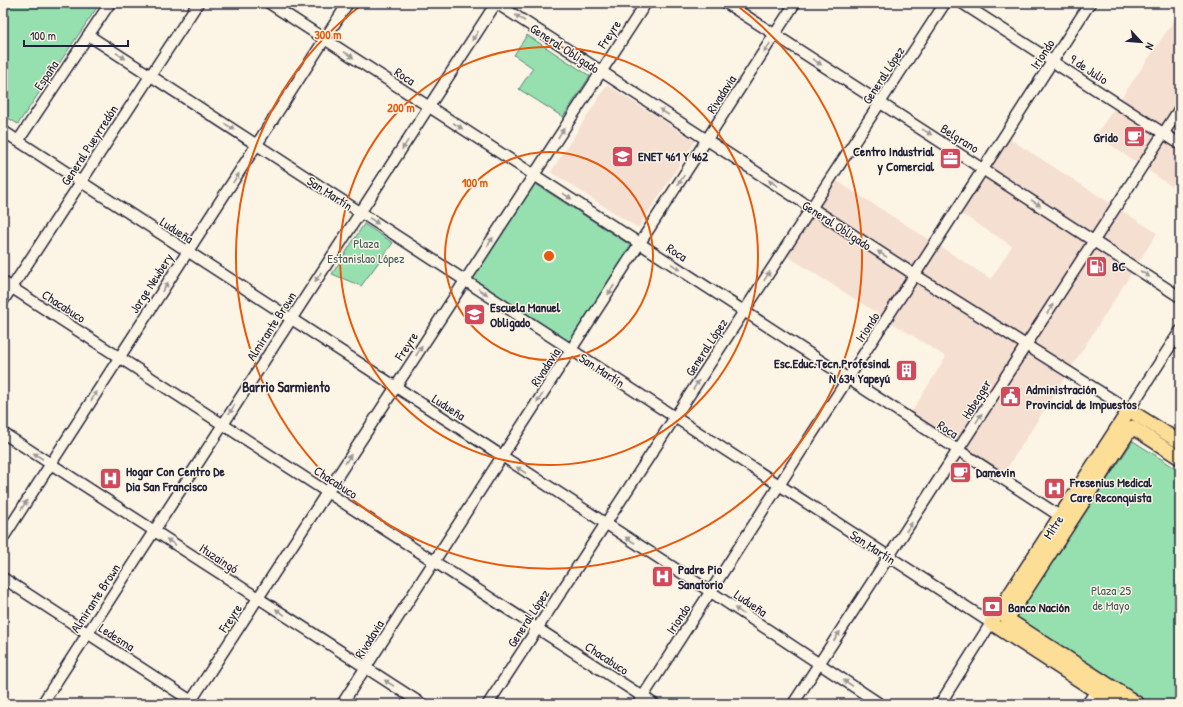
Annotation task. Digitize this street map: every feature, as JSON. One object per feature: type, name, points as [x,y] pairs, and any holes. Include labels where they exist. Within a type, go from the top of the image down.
[{"type":"main road","name":"General Obligado","points":[[1129,410],[1180,442]]},
{"type":"main road","name":"Mitre","points":[[1007,619],[1129,410]]},
{"type":"main road","name":"Mitre","points":[[991,623],[1132,427],[1180,458]]},
{"type":"main road","name":"San Martín","points":[[1007,619],[1098,686],[1116,704]]},
{"type":"main road","name":"San Martín","points":[[991,623],[1098,686],[1138,704]]},
{"type":"street","name":"España","points":[[18,141],[110,3]]},
{"type":"street","name":"General Pueyrredón","points":[[3,301],[198,3]]},
{"type":"street","name":"Roca","points":[[269,3],[1065,520]]},
{"type":"street","name":"Jorge Newbery","points":[[3,538],[348,3]]},
{"type":"street","name":"General Obligado","points":[[496,3],[915,276],[1129,410]]},
{"type":"street","name":"Almirante Brown","points":[[42,704],[496,3]]},
{"type":"street","name":"Freyre","points":[[192,703],[258,598],[646,3]]},
{"type":"street","name":"Belgrano","points":[[726,3],[1180,297]]},
{"type":"street","name":"Rivadavia","points":[[342,704],[795,3]]},
{"type":"street","name":"General López","points":[[488,704],[945,3]]},
{"type":"street","name":"9 de Julio","points":[[962,3],[1180,144]]},
{"type":"street","name":"Iriondo","points":[[641,700],[1090,3]]},
{"type":"street","name":"San Martín","points":[[88,35],[991,623]]},
{"type":"street","name":"Habegger","points":[[793,704],[959,451],[1180,108]]},
{"type":"street","name":"Ludueña","points":[[3,131],[880,704]]},
{"type":"street","name":"Chacabuco","points":[[3,282],[537,628],[641,700],[654,704]]},
{"type":"street","name":"Mitre","points":[[1129,410],[1180,331]]},
{"type":"street","name":"Ituzaingó","points":[[3,433],[422,704]]},
{"type":"street","name":"Ledesma","points":[[3,578],[192,703]]},
{"type":"street","name":"Mitre","points":[[940,704],[991,623]]},
{"type":"street","points":[[1086,704],[1098,686]]},
{"type":"shaded area","points":[[1180,12],[1180,192],[1096,135]]},
{"type":"shaded area","name":"ENET 461 Y 462","points":[[607,85],[695,141],[638,228],[551,172]]},
{"type":"shaded area","points":[[1005,136],[1157,233],[1002,476],[909,416],[946,357],[781,252],[829,176],[991,279],[1012,246],[957,211]]},
{"type":"green space","points":[[3,3],[100,3],[18,124],[3,115]]},
{"type":"green space","points":[[527,35],[590,76],[563,117],[519,89],[533,68],[514,55]]},
{"type":"green space","points":[[534,183],[633,247],[569,342],[471,279]]},
{"type":"green space","name":"Plaza Estanislao López","points":[[364,224],[393,243],[361,286],[332,274]]},
{"type":"green space","name":"Plaza 25 de Mayo","points":[[1133,441],[1180,471],[1180,704],[1150,704],[1015,618]]},
{"type":"place","name":"Grido","points":[[1134,137]]},
{"type":"place","name":"ENET 461 Y 462","points":[[623,156]]},
{"type":"place","name":"Centro Industrial y Comercial","points":[[950,158]]},
{"type":"place","name":"BC","points":[[1097,266]]},
{"type":"place","name":"Escuela Manuel Obligado","points":[[474,314]]},
{"type":"place","name":"Esc.Educ.Tecn.Profesinal N 634 Yapeyú","points":[[906,370]]},
{"type":"place","name":"Administración Provincial de Impuestos","points":[[1011,396]]},
{"type":"place","name":"Damevin","points":[[960,472]]},
{"type":"place","name":"Hogar Con Centro De Dia San Francisco","points":[[111,478]]},
{"type":"place","name":"Fresenius Medical Care Reconquista","points":[[1054,489]]},
{"type":"place","name":"Padre Pio Sanatorio","points":[[662,576]]},
{"type":"place","name":"Banco Nación","points":[[993,607]]},
{"type":"district","name":"Barrio Sarmiento","points":[[286,386]]}]
